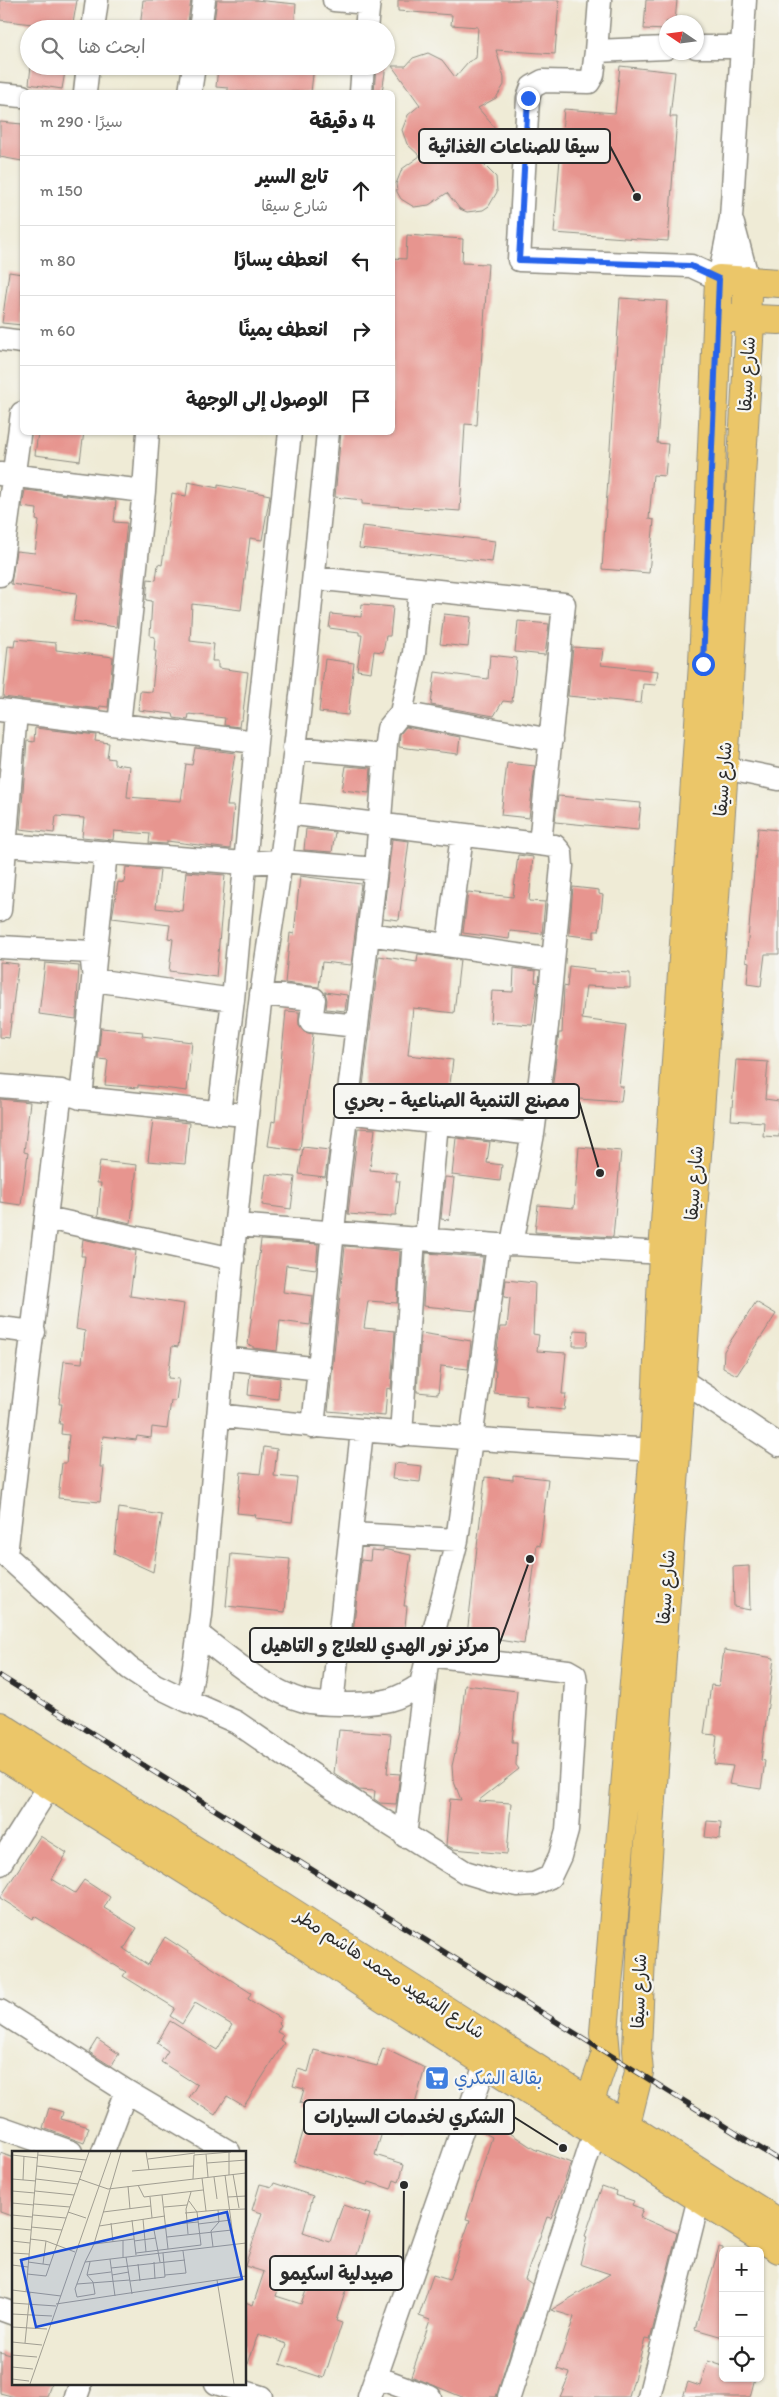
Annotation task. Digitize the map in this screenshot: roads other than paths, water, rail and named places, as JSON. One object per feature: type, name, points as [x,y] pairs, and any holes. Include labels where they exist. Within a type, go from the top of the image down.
[{"type":"main road","points":[[719,279],[779,283]]},
{"type":"main road","name":"شارع سيقا","points":[[588,2119],[606,2053],[605,2022],[654,1450],[663,1253],[703,664],[719,279]]},
{"type":"main road","name":"شارع سيقا","points":[[622,2136],[639,2072],[637,2050],[640,1956],[724,768],[750,323],[746,318],[748,280]]},
{"type":"main road","points":[[718,318],[779,320]]},
{"type":"main road","name":"شارع الشهيد محمد هاشم مطر","points":[[0,1726],[492,2053],[588,2119],[779,2223]]},
{"type":"main road","name":"شارع الشهيد محمد هاشم مطر","points":[[0,1754],[492,2053]]},
{"type":"main road","name":"شارع الشهيد محمد هاشم مطر","points":[[622,2136],[699,2198],[779,2249]]},
{"type":"street","points":[[94,20],[97,0]]},
{"type":"street","points":[[201,20],[204,0]]},
{"type":"street","points":[[334,0],[369,2],[367,20]]},
{"type":"street","points":[[600,0],[593,75],[589,82],[543,82],[532,87],[528,98],[519,260],[691,266],[719,279]]},
{"type":"street","name":"شارع سيقا","points":[[719,279],[731,218],[745,0]]},
{"type":"street","points":[[704,47],[741,47]]},
{"type":"street","points":[[596,51],[659,48]]},
{"type":"street","points":[[85,90],[87,75]]},
{"type":"street","points":[[190,90],[193,75]]},
{"type":"street","points":[[361,90],[362,75]]},
{"type":"street","points":[[0,94],[20,96]]},
{"type":"street","name":"شارع سيقا","points":[[731,218],[748,280]]},
{"type":"street","points":[[0,339],[20,342]]},
{"type":"street","points":[[0,575],[7,475],[20,422]]},
{"type":"street","points":[[119,725],[144,491],[148,435]]},
{"type":"street","points":[[219,1113],[233,1000],[256,742],[290,435]]},
{"type":"street","points":[[188,1700],[198,1634],[247,1116],[261,994],[281,861],[314,578],[328,435]]},
{"type":"street","points":[[7,475],[144,491]]},
{"type":"street","points":[[314,578],[564,604],[540,844]]},
{"type":"street","points":[[314,1427],[333,1232],[376,869],[384,756],[388,729],[401,713],[414,653],[420,590]]},
{"type":"street","points":[[0,910],[6,845],[8,711],[256,742]]},
{"type":"street","points":[[401,713],[551,740]]},
{"type":"street","points":[[294,748],[384,756]]},
{"type":"street","points":[[724,768],[779,779]]},
{"type":"street","points":[[198,1634],[284,1693],[305,1701],[332,1704],[381,1703],[403,1696],[421,1684],[457,1540],[472,1438],[505,1244],[533,1134],[553,960],[562,866],[561,853],[555,846],[286,813]]},
{"type":"street","points":[[448,944],[462,835]]},
{"type":"street","points":[[6,845],[245,863],[281,861],[376,869]]},
{"type":"street","points":[[106,852],[94,980],[47,1218],[34,1332],[3,1552],[129,1668],[155,1685],[236,1722],[405,1836],[465,1872],[518,1885],[534,1884],[550,1877],[560,1856],[567,1831],[574,1741],[575,1675],[568,1670],[556,1668],[428,1655]]},
{"type":"street","points":[[368,934],[553,960]]},
{"type":"street","points":[[0,947],[91,952],[94,980]]},
{"type":"street","points":[[94,980],[233,1000]]},
{"type":"street","points":[[261,994],[314,999],[311,1020],[357,1026]]},
{"type":"street","points":[[0,1086],[247,1116]]},
{"type":"street","points":[[347,1112],[533,1134]]},
{"type":"street","points":[[401,1435],[420,1239],[437,1122]]},
{"type":"street","points":[[47,1218],[233,1258]]},
{"type":"street","points":[[236,1225],[420,1239],[663,1253]]},
{"type":"street","points":[[0,1328],[34,1332]]},
{"type":"street","points":[[223,1358],[320,1369]]},
{"type":"street","points":[[680,1379],[779,1445]]},
{"type":"street","points":[[218,1415],[401,1435],[654,1450]]},
{"type":"street","points":[[332,1704],[362,1431]]},
{"type":"street","points":[[352,1534],[457,1540]]},
{"type":"street","points":[[405,1836],[428,1655]]},
{"type":"street","points":[[0,1864],[50,1785]]},
{"type":"street","points":[[0,2011],[126,2091],[227,2151]]},
{"type":"street","points":[[430,2397],[372,2387],[492,2053]]},
{"type":"street","points":[[103,2151],[126,2091]]},
{"type":"street","points":[[509,2397],[588,2119]]},
{"type":"street","points":[[0,2127],[68,2151]]},
{"type":"street","points":[[649,2397],[699,2198]]},
{"type":"street","points":[[0,2309],[12,2313]]},
{"type":"street","points":[[76,2397],[81,2384]]},
{"type":"street","points":[[220,2389],[261,2397]]},
{"type":"railway","points":[[0,1676],[779,2160]]},
{"type":"place","name":"سيقا للصناعات الغذائية","points":[[637,197]]},
{"type":"place","name":"مصنع التنمية الصناعية - بحري","points":[[600,1173]]},
{"type":"place","name":"مركز نور الهدي للعلاج و التاهيل","points":[[530,1559]]},
{"type":"place","name":"بقالة الشكري","points":[[437,2078]]},
{"type":"place","name":"الشكري لخدمات السيارات","points":[[563,2148]]},
{"type":"place","name":"صيدلية اسكيمو","points":[[404,2185]]}]
